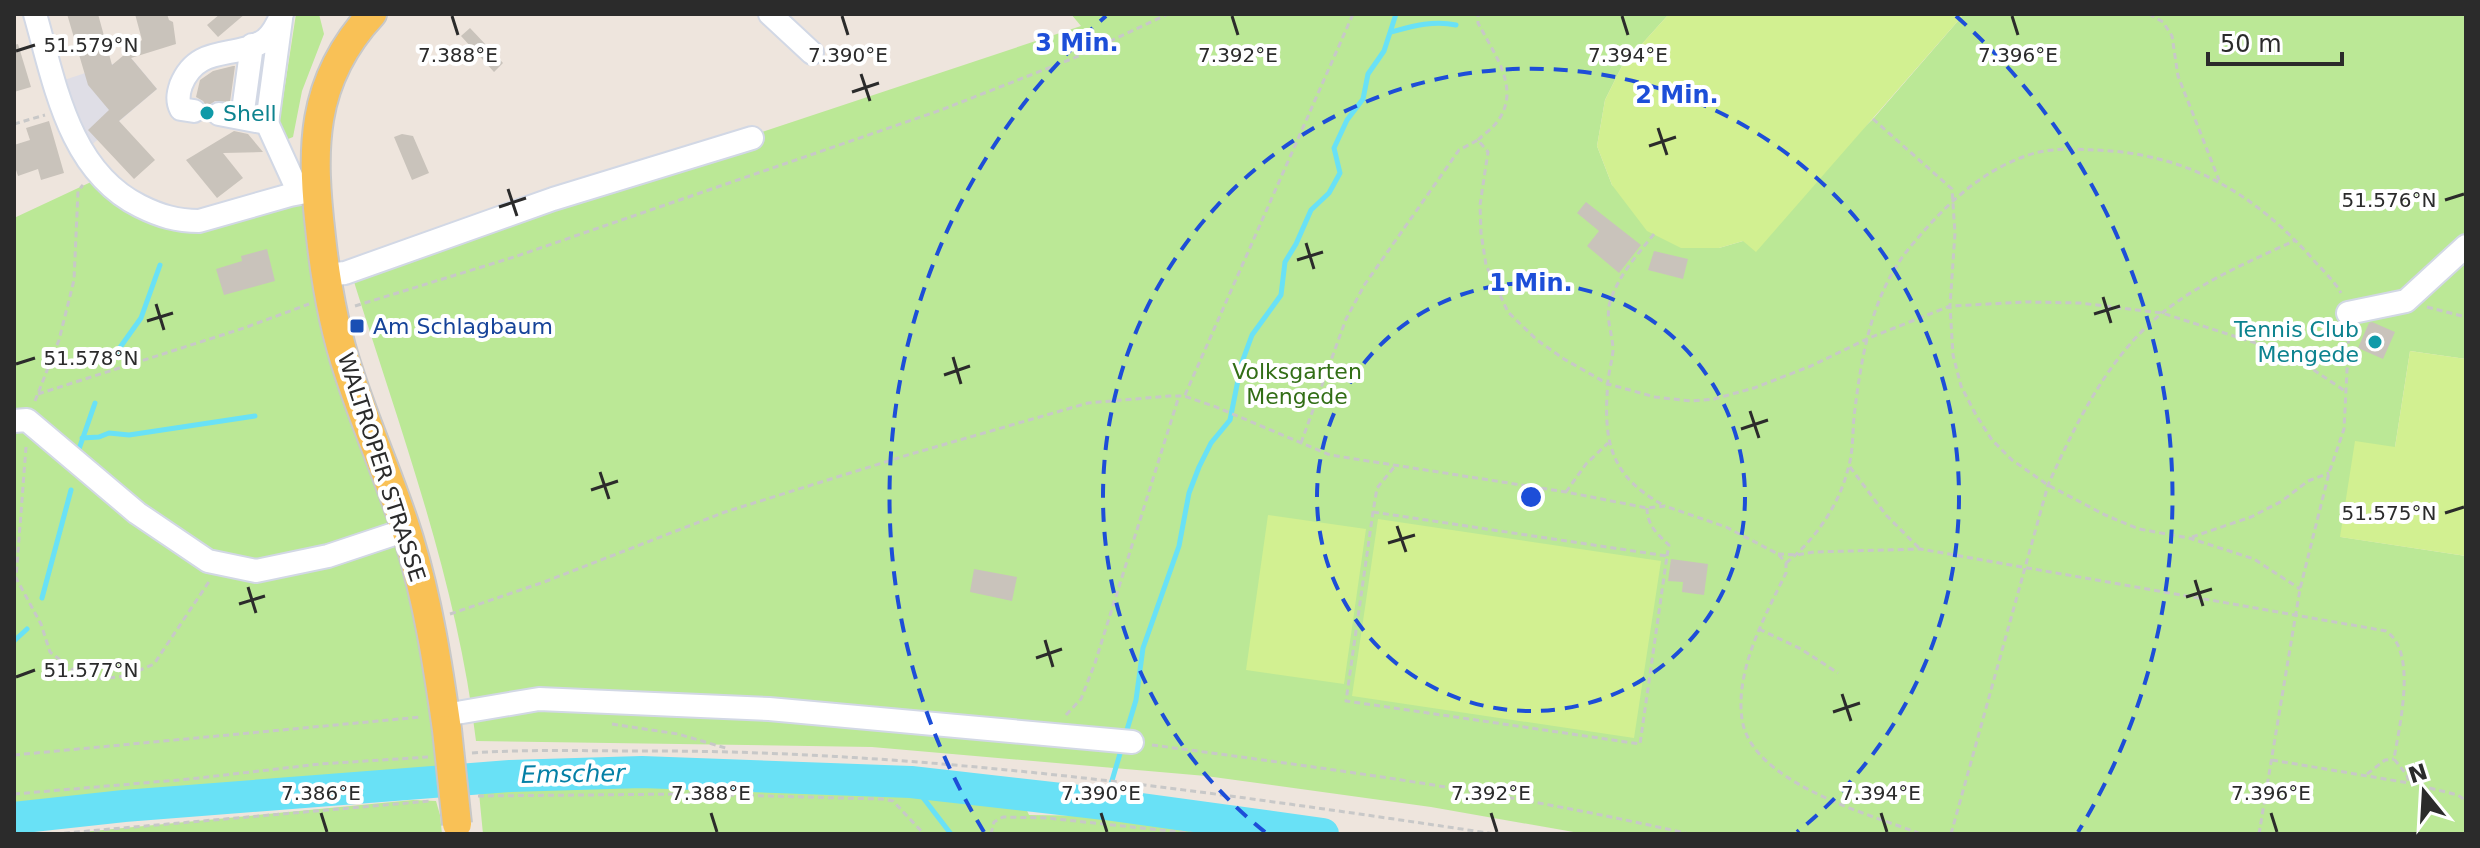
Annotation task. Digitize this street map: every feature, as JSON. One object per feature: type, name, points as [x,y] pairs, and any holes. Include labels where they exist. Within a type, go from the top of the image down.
[{"type":"main road","name":"WALTROPER STRASSE","points":[[362,17],[329,82],[321,105],[307,192],[348,371],[406,530],[426,606],[446,722],[458,829]]},
{"type":"street","points":[[35,14],[62,110],[75,140],[96,171],[113,190],[132,202],[165,217],[183,221],[199,221],[307,192],[254,120],[258,43]]},
{"type":"street","points":[[770,14],[812,53]]},
{"type":"street","points":[[194,111],[179,107],[178,99],[189,71],[214,53],[226,53],[258,43],[281,16]]},
{"type":"street","points":[[254,120],[281,16]]},
{"type":"street","points":[[219,114],[254,120]]},
{"type":"street","points":[[325,275],[345,273],[553,199],[752,138]]},
{"type":"street","points":[[2348,313],[2413,294],[2466,246]]},
{"type":"street","points":[[21,421],[137,513],[208,561],[256,571],[328,556],[406,530]]},
{"type":"street","points":[[446,722],[539,699],[769,709],[1132,742]]},
{"type":"path","points":[[351,307],[514,257],[941,110],[1074,58],[1168,14]]},
{"type":"path","points":[[1184,396],[1353,14]]},
{"type":"path","points":[[1301,443],[1346,319],[1365,284],[1459,150],[1478,140],[1497,123],[1507,101],[1508,85],[1478,23],[1478,14]]},
{"type":"path","points":[[2149,14],[2163,22],[2172,36],[2178,76],[2219,181]]},
{"type":"path","points":[[14,124],[62,110]]},
{"type":"path","points":[[1873,119],[1952,189],[1955,233],[1950,306],[1953,355],[1961,386],[1992,440],[2012,460],[2048,485],[2105,515],[2139,529],[2189,538],[2254,559],[2300,589]]},
{"type":"path","points":[[1478,140],[1488,152],[1480,205],[1486,265],[1508,312],[1555,353],[1608,384],[1655,397],[1691,401],[1714,399],[1782,377],[1950,306],[2027,302],[2080,303],[2162,313],[2290,354],[2345,391]]},
{"type":"path","points":[[1786,563],[1811,541],[1837,498],[1849,466],[1855,408],[1871,321],[1887,282],[1909,248],[1952,202],[1976,181],[2004,165],[2037,153],[2073,149],[2152,156],[2219,181],[2260,207],[2296,240],[2339,289],[2348,313],[2350,334],[2344,429],[2329,473],[2300,589],[2259,834]]},
{"type":"path","points":[[96,171],[78,191],[74,280],[59,340],[38,394],[21,421],[16,578],[41,624],[50,652],[72,669],[98,679],[126,676],[154,664],[220,563]]},
{"type":"path","points":[[1654,234],[1621,277],[1609,304],[1608,320],[1613,349],[1608,384],[1608,443],[1619,466],[1642,494],[1665,506],[1726,527],[1778,554],[1786,563],[1786,573],[1759,629],[1748,661],[1742,718],[1747,737],[1778,773],[1804,789],[1921,834]]},
{"type":"path","points":[[1951,834],[2048,485],[2092,397],[2137,336],[2162,313],[2242,264],[2296,240]]},
{"type":"path","points":[[2413,294],[2451,315],[2466,317]]},
{"type":"path","points":[[38,394],[313,303]]},
{"type":"path","points":[[1037,734],[1060,720],[1081,699],[1109,622],[1179,396]]},
{"type":"path","points":[[448,615],[544,582],[725,512],[998,427],[1088,403],[1184,396],[1330,455],[1566,492],[1647,508],[1665,506]]},
{"type":"path","points":[[1566,492],[1586,464],[1608,443]]},
{"type":"path","points":[[1395,466],[1377,488],[1346,701],[1640,744],[1669,545],[1652,527],[1647,508]]},
{"type":"path","points":[[1849,466],[1886,515],[1920,549]]},
{"type":"path","points":[[2189,538],[2251,517],[2282,501],[2308,481],[2329,473]]},
{"type":"path","points":[[1373,512],[1667,556]]},
{"type":"path","points":[[1811,541],[1810,548],[1814,552]]},
{"type":"path","points":[[1778,554],[1920,549],[2375,628],[2393,635],[2401,656],[2404,690],[2394,759],[2407,775],[2409,783]]},
{"type":"path","points":[[1759,629],[1801,649],[1838,673]]},
{"type":"path","points":[[14,755],[446,722]]},
{"type":"path","points":[[603,722],[678,734],[733,751]]},
{"type":"path","points":[[1132,742],[1519,798],[1689,834]]},
{"type":"path","points":[[487,752],[733,751],[865,757],[1102,781],[1495,834]]},
{"type":"path","points":[[14,794],[410,758]]},
{"type":"path","points":[[2366,776],[2385,760],[2394,759]]},
{"type":"path","points":[[2272,760],[2409,783],[2458,795],[2466,801]]},
{"type":"path","points":[[476,797],[685,794],[882,799],[893,801],[924,834]]},
{"type":"path","points":[[54,834],[429,801]]},
{"type":"path","points":[[991,834],[994,822],[1003,817],[1047,818],[1198,834]]},
{"type":"shaded area","points":[[127,53],[157,89],[89,147],[61,81],[116,63]]},
{"type":"green space","points":[[296,14],[319,14],[324,34],[302,91],[293,137],[288,139],[280,118]]},
{"type":"green space","name":"Volksgarten Mengede","points":[[1071,14],[1669,14],[1622,66],[1605,100],[1597,146],[1612,185],[1719,248],[1743,241],[1873,119],[1964,14],[2466,14],[2466,359],[2410,351],[2395,447],[2341,537],[2466,556],[2466,834],[1585,834],[1431,807],[1206,776],[872,747],[476,741],[455,621],[440,561],[350,269],[1081,26]]},
{"type":"green space","points":[[1669,14],[1964,14],[1756,252],[1743,241],[1719,248],[1681,248],[1647,231],[1612,185],[1597,146],[1605,100],[1622,66]]},
{"type":"green space","points":[[91,182],[113,200],[161,226],[316,190],[325,275],[408,537],[453,780],[124,806],[14,818],[14,218]]},
{"type":"green space","points":[[2410,351],[2466,359],[2466,556],[2340,537],[2355,441],[2395,447]]},
{"type":"green space","points":[[1268,515],[1366,529],[1344,684],[1246,670]]},
{"type":"green space","points":[[1378,519],[1661,561],[1634,738],[1352,696]]},
{"type":"green space","points":[[478,783],[887,789],[1022,800],[1029,815],[1100,816],[1208,834],[483,834]]},
{"type":"green space","points":[[413,800],[436,801],[442,834],[61,834]]},
{"type":"building","points":[[67,14],[98,14],[112,65],[142,40],[135,14],[167,14],[173,22],[176,44],[131,58],[157,89],[119,121],[155,160],[134,179],[88,130],[109,110],[88,85]]},
{"type":"building","points":[[220,14],[245,14],[218,37],[207,25]]},
{"type":"building","points":[[470,28],[503,63],[494,72],[461,36]]},
{"type":"building","points":[[18,44],[31,87],[14,92],[14,45]]},
{"type":"building","points":[[235,66],[230,102],[215,101],[207,107],[196,97],[200,80],[213,71]]},
{"type":"building","points":[[49,121],[64,173],[41,180],[38,169],[18,176],[14,164],[14,145],[30,140],[26,128]]},
{"type":"building","points":[[234,131],[248,134],[263,152],[223,153],[243,178],[217,198],[186,160]]},
{"type":"building","points":[[402,134],[413,136],[429,173],[412,180],[394,137]]},
{"type":"building","points":[[1586,202],[1641,245],[1619,273],[1587,246],[1599,231],[1577,213]]},
{"type":"building","points":[[267,249],[275,281],[224,295],[216,269],[242,261],[241,256]]},
{"type":"building","points":[[1654,251],[1688,259],[1683,279],[1648,270]]},
{"type":"building","name":"Tennis Club Mengede","points":[[2372,322],[2395,332],[2383,359],[2358,348]]},
{"type":"building","points":[[1671,559],[1708,564],[1704,595],[1682,592],[1683,582],[1668,581]]},
{"type":"building","points":[[974,569],[1017,577],[1012,601],[970,592]]},
{"type":"waterway","points":[[1126,733],[1136,700],[1143,648],[1179,546],[1189,493],[1211,443],[1230,420],[1241,365],[1252,335],[1281,295],[1285,262],[1311,210],[1329,193],[1340,173],[1334,148],[1347,120],[1363,99],[1368,74],[1384,51],[1396,14]]},
{"type":"waterway","points":[[1391,32],[1432,23],[1456,25]]},
{"type":"waterway","points":[[111,360],[141,318],[160,265]]},
{"type":"waterway","points":[[79,449],[95,403]]},
{"type":"waterway","points":[[82,438],[109,433],[129,435],[255,416]]},
{"type":"waterway","points":[[42,598],[71,490]]},
{"type":"waterway","points":[[14,641],[27,629]]},
{"type":"waterway","points":[[1105,804],[1122,747]]},
{"type":"waterway","name":"Emscher","points":[[14,818],[124,806],[510,776],[642,772],[911,782],[1105,804],[1323,834]]},
{"type":"waterway","points":[[911,782],[951,834]]},
{"type":"place","name":"Shell","points":[[207,113]]},
{"type":"place","name":"Am Schlagbaum","points":[[357,326]]},
{"type":"place","name":"Tennis Club Mengede","points":[[2375,342]]}]
